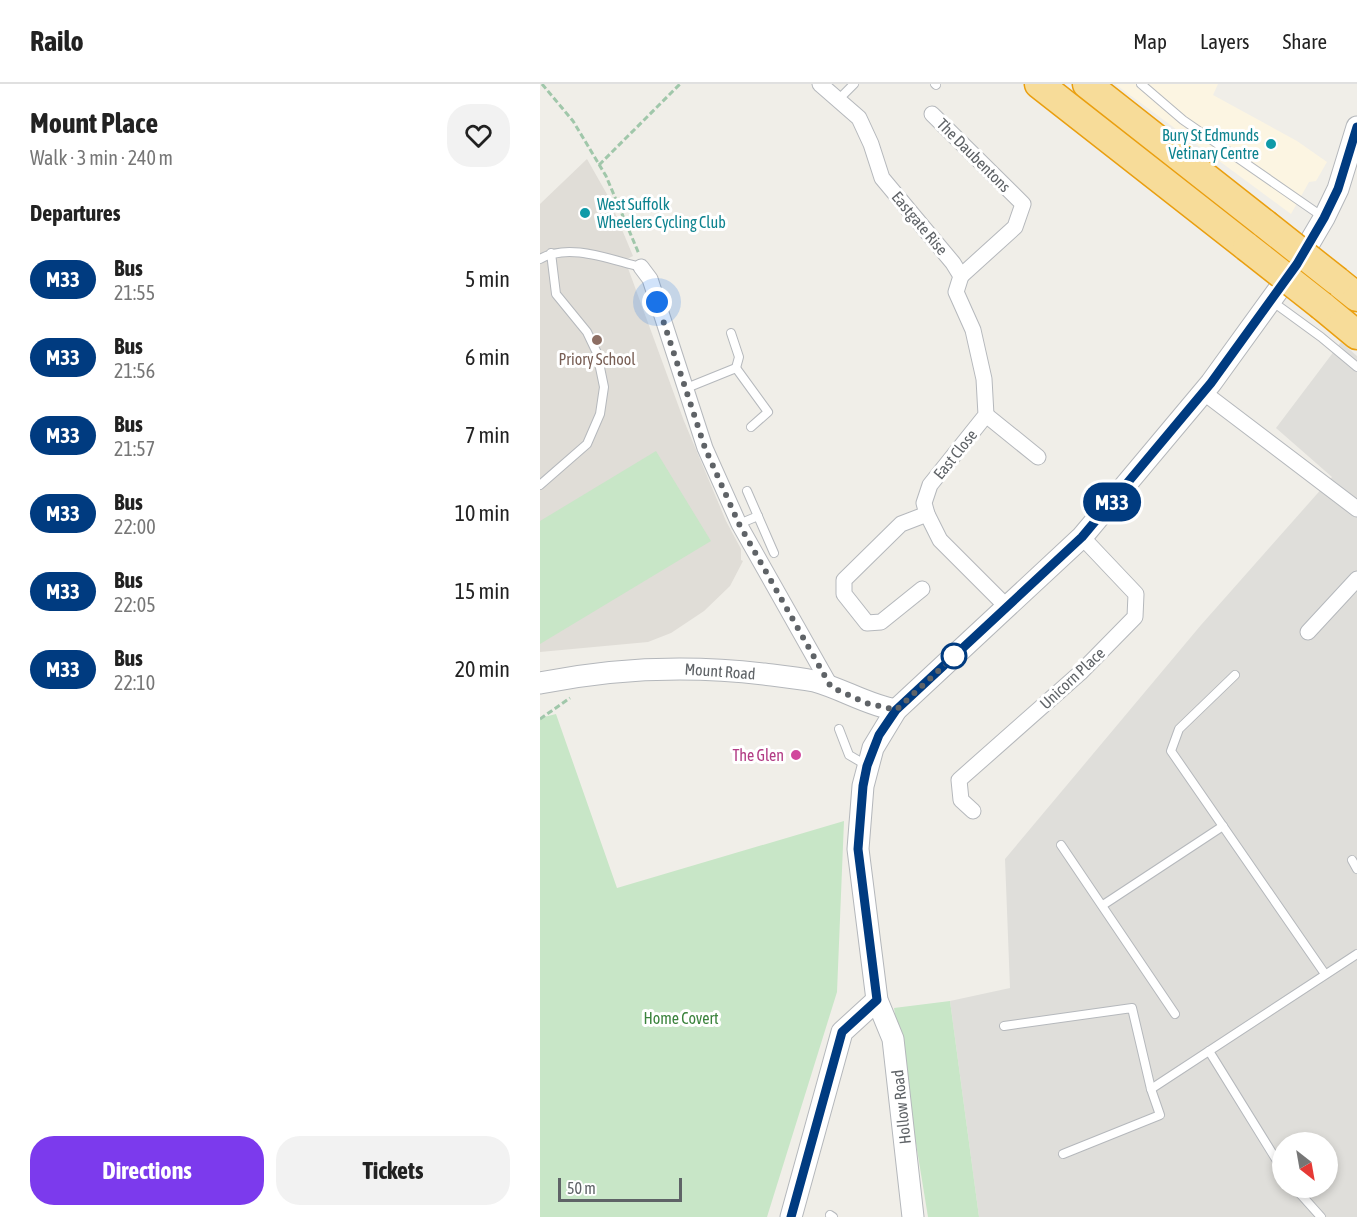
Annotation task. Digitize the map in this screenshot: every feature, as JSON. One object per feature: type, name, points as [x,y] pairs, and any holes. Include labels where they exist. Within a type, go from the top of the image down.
[{"type":"highway","points":[[1039,84],[1357,335]]},
{"type":"highway","points":[[1087,84],[1347,289]]},
{"type":"street","name":"Eastgate Rise","points":[[820,84],[859,118],[872,144],[882,178],[953,263],[960,276]]},
{"type":"street","name":"The Daubentons","points":[[932,114],[1023,204],[1015,227],[960,276]]},
{"type":"street","name":"Hollow Road","points":[[913,1217],[893,1039],[877,1000],[858,849],[863,786],[876,741],[896,710],[1082,537],[1203,392],[1297,264],[1324,218],[1352,164],[1357,127]]},
{"type":"street","points":[[641,267],[650,279],[705,448],[739,524],[831,687]]},
{"type":"street","name":"East Close","points":[[927,514],[924,503],[930,485],[986,416],[984,379],[973,330],[956,292],[960,276]]},
{"type":"street","points":[[1203,392],[1357,509]]},
{"type":"street","points":[[986,416],[1038,458]]},
{"type":"street","points":[[922,589],[881,622],[867,623],[844,594],[844,580],[901,524],[927,514],[940,540],[1007,607]]},
{"type":"street","name":"Unicorn Place","points":[[973,811],[961,800],[959,780],[1080,673],[1135,616],[1136,594],[1082,537]]},
{"type":"street","points":[[1308,632],[1357,579]]},
{"type":"street","name":"Mount Road","points":[[540,683],[580,675],[686,668],[813,681],[866,703],[896,710]]},
{"type":"street","points":[[791,1217],[842,1032],[877,1000]]},
{"type":"lane","points":[[838,100],[854,84]]},
{"type":"lane","points":[[1141,84],[1183,120],[1324,218]]},
{"type":"lane","points":[[540,259],[551,253],[590,254],[641,267]]},
{"type":"lane","points":[[540,485],[588,444],[600,414],[604,387],[597,353],[586,332],[556,294],[551,253]]},
{"type":"lane","points":[[1270,300],[1322,337],[1357,368]]},
{"type":"lane","points":[[731,333],[739,357],[736,368]]},
{"type":"lane","points":[[684,389],[736,368]]},
{"type":"lane","points":[[736,368],[768,412],[751,427]]},
{"type":"lane","points":[[747,491],[774,553]]},
{"type":"lane","points":[[739,524],[758,516]]},
{"type":"lane","points":[[1235,675],[1179,729],[1171,752],[1325,974]]},
{"type":"lane","points":[[839,729],[849,755],[867,766]]},
{"type":"lane","points":[[1103,905],[1223,826]]},
{"type":"lane","points":[[1061,845],[1175,1014]]},
{"type":"lane","points":[[1352,860],[1357,869]]},
{"type":"lane","points":[[1151,1089],[1357,954]]},
{"type":"lane","points":[[1004,1026],[1132,1008],[1151,1089],[1160,1115],[1063,1154]]},
{"type":"lane","points":[[1209,1051],[1272,1153]]},
{"type":"lane","points":[[1303,1198],[1321,1217]]},
{"type":"path","points":[[542,84],[573,121],[599,165],[640,256],[641,267]]},
{"type":"path","points":[[599,165],[680,84]]},
{"type":"path","points":[[540,719],[570,699]]},
{"type":"shaded area","points":[[1115,84],[1218,84],[1213,95],[1297,141],[1327,162],[1316,181],[1309,182],[1291,214]]},
{"type":"shaded area","name":"Priory School","points":[[587,159],[608,196],[633,256],[625,260],[684,421],[726,521],[741,549],[741,560],[743,561],[730,586],[704,611],[671,633],[648,642],[540,652],[540,204]]},
{"type":"shaded area","points":[[1341,342],[1357,356],[1357,1217],[979,1217],[950,1001],[1010,988],[1005,859],[1201,625],[1332,477],[1276,428]]},
{"type":"green space","points":[[656,451],[711,541],[540,644],[540,521]]},
{"type":"green space","name":"Home Covert","points":[[556,714],[617,888],[844,821],[837,992],[767,1217],[540,1217],[540,718]]},
{"type":"green space","points":[[950,1001],[979,1217],[928,1217],[894,1008]]},
{"type":"bus line","name":"M33","points":[[791,1217],[842,1032],[877,1000],[858,849],[863,786],[867,766],[879,735],[896,710],[1082,537],[1211,383],[1297,264],[1324,218],[1338,189],[1357,127]]},
{"type":"place","name":"Bury St Edmunds Vetinary Centre","points":[[1271,144]]},
{"type":"place","name":"West Suffolk Wheelers Cycling Club","points":[[585,213]]},
{"type":"place","name":"Priory School","points":[[597,340]]},
{"type":"place","name":"The Glen","points":[[796,755]]},
{"type":"route","points":[[657,302],[705,448],[739,524],[831,687],[866,703],[896,710],[960,651],[954,656]]}]
